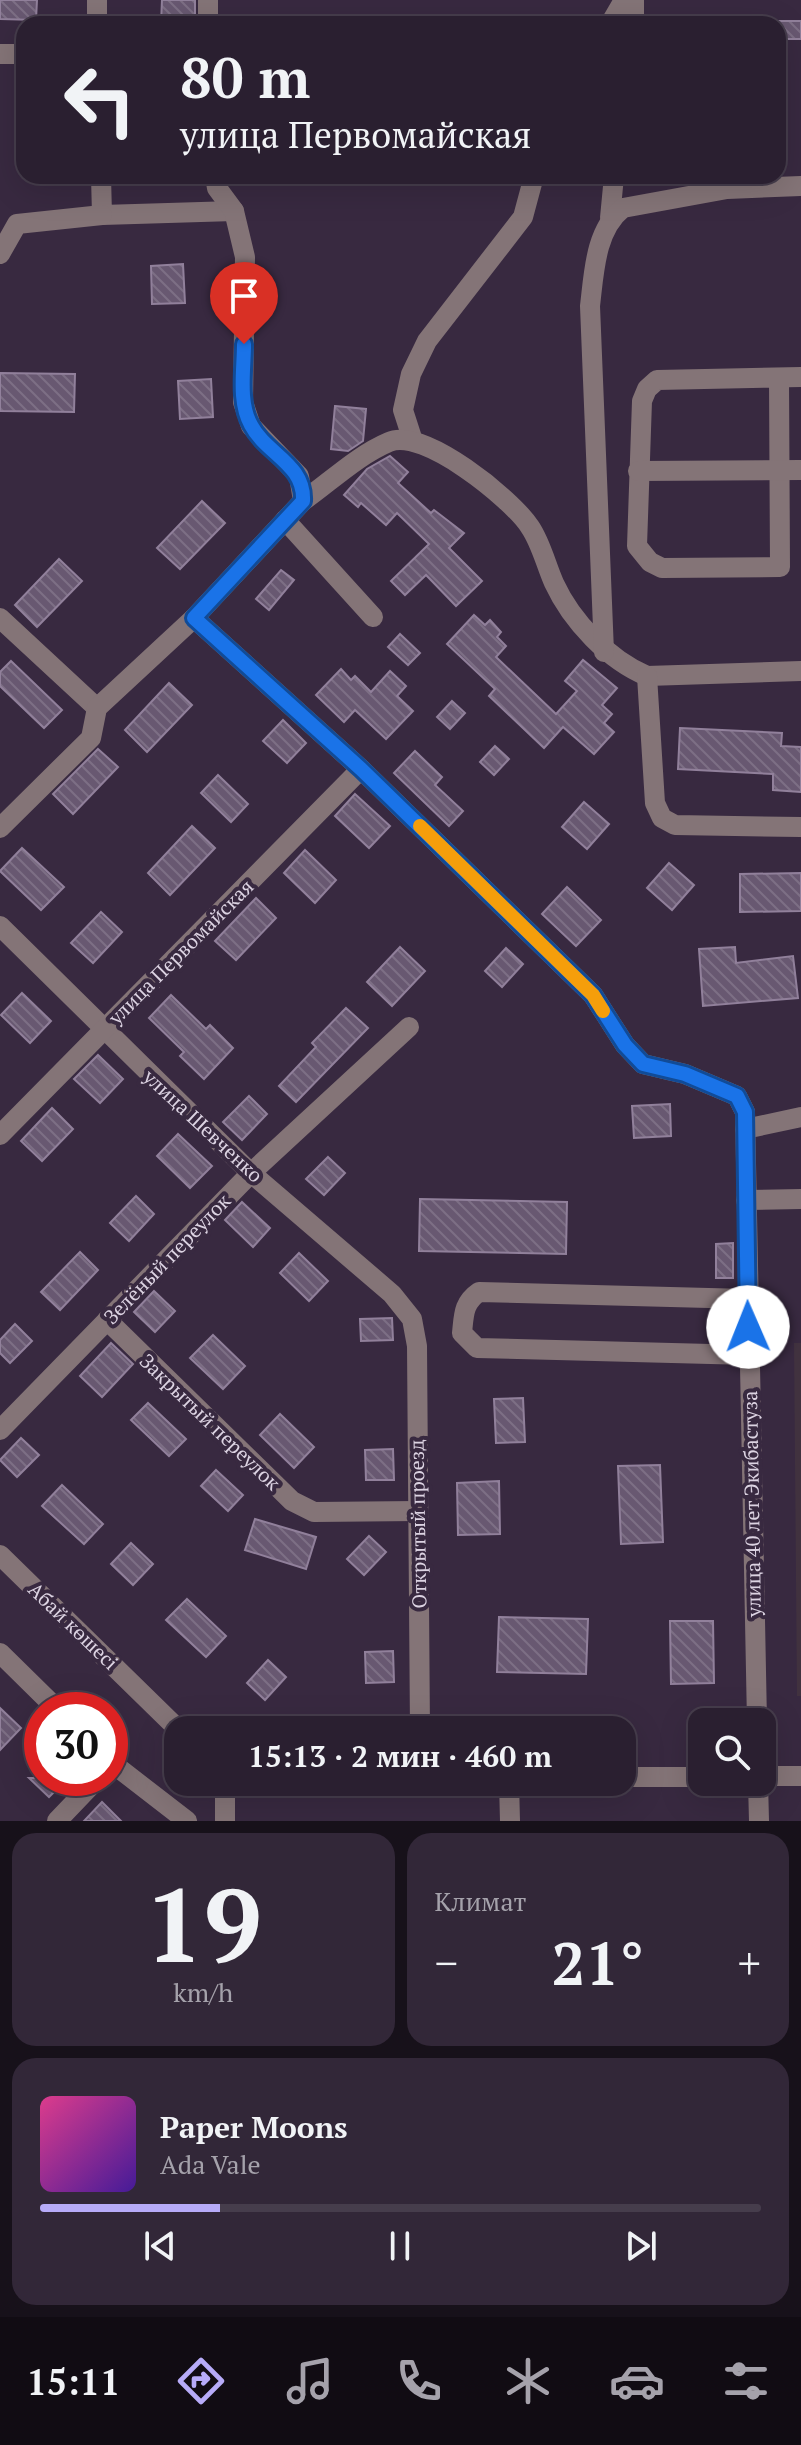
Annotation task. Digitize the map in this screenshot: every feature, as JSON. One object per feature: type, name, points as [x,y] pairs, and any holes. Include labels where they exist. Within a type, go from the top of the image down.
[{"type":"street","points":[[101,184],[102,215]]},
{"type":"street","points":[[216,184],[234,211],[245,257],[243,402],[251,426],[299,476],[303,501]]},
{"type":"street","points":[[413,441],[403,410],[411,374],[427,341],[523,217],[532,184]]},
{"type":"street","points":[[604,652],[590,306],[596,261],[610,218],[613,184]]},
{"type":"street","points":[[610,218],[623,208],[718,184]]},
{"type":"street","points":[[764,184],[801,186]]},
{"type":"street","points":[[0,254],[17,224],[102,215],[234,211]]},
{"type":"street","points":[[779,378],[780,470],[791,566],[662,568],[650,562],[637,546],[642,401],[647,389],[657,380],[801,377]]},
{"type":"street","points":[[0,828],[91,738],[97,708],[194,618],[303,501],[391,440],[413,441],[436,450],[482,481],[530,526],[556,588],[604,652],[647,676],[801,671]]},
{"type":"street","points":[[638,471],[801,470]]},
{"type":"street","points":[[285,520],[373,617]]},
{"type":"street","points":[[0,618],[97,708]]},
{"type":"street","points":[[194,618],[361,769]]},
{"type":"street","points":[[647,676],[655,803],[662,818],[675,825],[801,827]]},
{"type":"street","name":"улица Первомайская","points":[[0,1135],[361,769]]},
{"type":"street","name":"улица 40 лет Экибастуза","points":[[361,769],[593,995],[625,1045],[643,1064],[685,1074],[737,1096],[745,1112],[757,1708]]},
{"type":"street","name":"улица Шевченко","points":[[0,926],[103,1031],[251,1173],[392,1294],[412,1319]]},
{"type":"street","name":"Зелёный переулок","points":[[0,1430],[251,1173],[409,1027]]},
{"type":"street","points":[[745,1129],[801,1117]]},
{"type":"street","points":[[746,1200],[801,1199]]},
{"type":"street","points":[[747,1299],[479,1292],[469,1299],[464,1309],[462,1333],[477,1348],[749,1355]]},
{"type":"street","name":"Открытый проезд","points":[[412,1319],[417,1346],[420,1716]]},
{"type":"street","name":"Закрытый переулок","points":[[107,1320],[292,1501],[314,1512],[417,1511]]},
{"type":"street","name":"Абай көшесі","points":[[0,1555],[165,1716]]},
{"type":"street","points":[[0,1653],[40,1692]]},
{"type":"street","points":[[776,1776],[801,1776]]},
{"type":"street","points":[[636,1777],[688,1777]]},
{"type":"street","points":[[128,1781],[187,1821]]},
{"type":"street","points":[[57,1821],[80,1796]]},
{"type":"street","points":[[225,1796],[225,1821]]},
{"type":"street","points":[[509,1796],[510,1821]]},
{"type":"street","points":[[758,1796],[759,1821]]},
{"type":"shaded area","points":[[794,1343],[801,1343],[801,1696],[797,1696]]},
{"type":"building","points":[[0,0],[37,0],[36,16],[0,19]]},
{"type":"building","points":[[162,0],[195,0],[195,16],[161,16]]},
{"type":"building","points":[[786,21],[801,21],[801,39],[786,39]]},
{"type":"building","points":[[183,264],[185,303],[152,304],[151,266]]},
{"type":"building","points":[[0,373],[75,374],[74,412],[0,411]]},
{"type":"building","points":[[211,379],[213,417],[180,419],[178,381]]},
{"type":"building","points":[[335,406],[366,409],[363,441],[348,451],[331,449]]},
{"type":"building","points":[[390,456],[408,472],[398,483],[431,513],[434,510],[464,533],[449,548],[482,581],[456,606],[426,575],[405,595],[391,581],[429,544],[397,513],[386,525],[361,503],[358,507],[344,495],[367,469]]},
{"type":"building","points":[[202,501],[225,523],[180,569],[157,548]]},
{"type":"building","points":[[59,559],[82,581],[37,627],[15,605]]},
{"type":"building","points":[[281,570],[294,580],[269,610],[256,599]]},
{"type":"building","points":[[474,615],[485,625],[490,620],[501,632],[497,637],[506,646],[496,657],[556,714],[577,691],[565,681],[583,660],[617,688],[602,705],[612,714],[604,723],[614,732],[594,754],[563,727],[544,748],[489,696],[495,689],[447,644]]},
{"type":"building","points":[[400,634],[420,653],[408,665],[388,647]]},
{"type":"building","points":[[11,661],[62,710],[44,728],[0,686],[0,672]]},
{"type":"building","points":[[341,669],[351,680],[355,676],[371,692],[390,671],[406,686],[397,696],[413,711],[386,739],[355,710],[344,722],[316,695]]},
{"type":"building","points":[[169,683],[192,705],[147,752],[125,730]]},
{"type":"building","points":[[452,701],[465,713],[450,729],[437,717]]},
{"type":"building","points":[[283,720],[306,743],[287,763],[263,741]]},
{"type":"building","points":[[680,728],[782,733],[781,746],[801,747],[801,792],[773,790],[773,774],[678,769]]},
{"type":"building","points":[[495,746],[509,759],[494,775],[480,762]]},
{"type":"building","points":[[98,749],[118,767],[73,814],[53,794]]},
{"type":"building","points":[[415,751],[442,777],[435,785],[463,811],[449,826],[394,773]]},
{"type":"building","points":[[218,775],[248,804],[231,822],[201,793]]},
{"type":"building","points":[[355,794],[390,826],[369,848],[335,816]]},
{"type":"building","points":[[584,802],[609,824],[587,849],[562,827]]},
{"type":"building","points":[[192,826],[215,848],[170,895],[148,873]]},
{"type":"building","points":[[22,848],[64,887],[41,910],[0,871]]},
{"type":"building","points":[[305,850],[336,880],[315,903],[284,873]]},
{"type":"building","points":[[669,863],[694,885],[672,910],[647,888]]},
{"type":"building","points":[[801,873],[801,911],[740,912],[740,874]]},
{"type":"building","points":[[567,887],[601,920],[576,946],[542,914]]},
{"type":"building","points":[[256,898],[276,918],[236,960],[215,941]]},
{"type":"building","points":[[101,912],[122,932],[93,963],[71,943]]},
{"type":"building","points":[[400,947],[425,971],[392,1006],[367,982]]},
{"type":"building","points":[[735,947],[736,963],[793,956],[798,998],[703,1006],[699,949]]},
{"type":"building","points":[[506,948],[523,964],[502,987],[485,971]]},
{"type":"building","points":[[22,993],[51,1021],[30,1043],[1,1015]]},
{"type":"building","points":[[171,995],[206,1029],[210,1025],[233,1048],[204,1079],[180,1056],[184,1052],[149,1018]]},
{"type":"building","points":[[346,1008],[368,1028],[296,1102],[279,1086],[316,1047],[312,1043]]},
{"type":"building","points":[[98,1055],[123,1079],[100,1103],[74,1079]]},
{"type":"building","points":[[249,1096],[267,1114],[242,1140],[223,1122]]},
{"type":"building","points":[[670,1104],[671,1136],[634,1138],[632,1106]]},
{"type":"building","points":[[52,1108],[73,1129],[42,1161],[21,1141]]},
{"type":"building","points":[[178,1134],[212,1166],[190,1188],[157,1156]]},
{"type":"building","points":[[328,1157],[345,1173],[324,1195],[306,1179]]},
{"type":"building","points":[[136,1196],[154,1214],[129,1241],[110,1223]]},
{"type":"building","points":[[420,1199],[567,1202],[566,1254],[419,1251]]},
{"type":"building","points":[[242,1202],[270,1228],[253,1247],[225,1220]]},
{"type":"building","points":[[733,1243],[733,1278],[716,1278],[716,1244]]},
{"type":"building","points":[[80,1252],[98,1270],[60,1310],[41,1292]]},
{"type":"building","points":[[299,1253],[328,1281],[309,1301],[280,1273]]},
{"type":"building","points":[[154,1291],[175,1311],[155,1332],[134,1312]]},
{"type":"building","points":[[392,1318],[393,1340],[361,1341],[360,1319]]},
{"type":"building","points":[[15,1324],[32,1341],[10,1363],[0,1353],[0,1340]]},
{"type":"building","points":[[213,1335],[245,1366],[223,1389],[190,1358]]},
{"type":"building","points":[[111,1343],[133,1364],[102,1397],[80,1376]]},
{"type":"building","points":[[523,1398],[525,1442],[496,1443],[494,1399]]},
{"type":"building","points":[[148,1403],[186,1439],[169,1456],[131,1420]]},
{"type":"building","points":[[280,1414],[314,1447],[294,1468],[260,1435]]},
{"type":"building","points":[[21,1438],[39,1455],[17,1477],[0,1460]]},
{"type":"building","points":[[393,1449],[394,1480],[366,1480],[365,1450]]},
{"type":"building","points":[[660,1465],[663,1542],[621,1544],[618,1466]]},
{"type":"building","points":[[216,1470],[243,1495],[228,1511],[201,1486]]},
{"type":"building","points":[[499,1481],[500,1534],[458,1535],[457,1483]]},
{"type":"building","points":[[62,1485],[103,1524],[84,1544],[42,1506]]},
{"type":"building","points":[[255,1519],[316,1537],[306,1569],[245,1550]]},
{"type":"building","points":[[369,1536],[386,1552],[364,1575],[347,1559]]},
{"type":"building","points":[[131,1543],[153,1564],[133,1585],[111,1564]]},
{"type":"building","points":[[187,1599],[226,1636],[206,1657],[166,1620]]},
{"type":"building","points":[[499,1617],[588,1619],[586,1674],[497,1672]]},
{"type":"building","points":[[670,1621],[713,1621],[714,1683],[671,1684]]},
{"type":"building","points":[[393,1651],[394,1682],[366,1683],[365,1652]]},
{"type":"building","points":[[268,1660],[286,1677],[265,1700],[247,1683]]},
{"type":"building","points":[[0,1708],[21,1728],[0,1750]]},
{"type":"building","points":[[102,1802],[121,1821],[84,1821]]},
{"type":"slow traffic","points":[[420,826],[593,995],[603,1011]]},
{"type":"route","points":[[244,344],[243,402],[251,426],[299,476],[304,488],[303,501],[194,618],[361,769],[593,995],[625,1045],[643,1064],[685,1074],[737,1096],[745,1112],[748,1327]]}]
